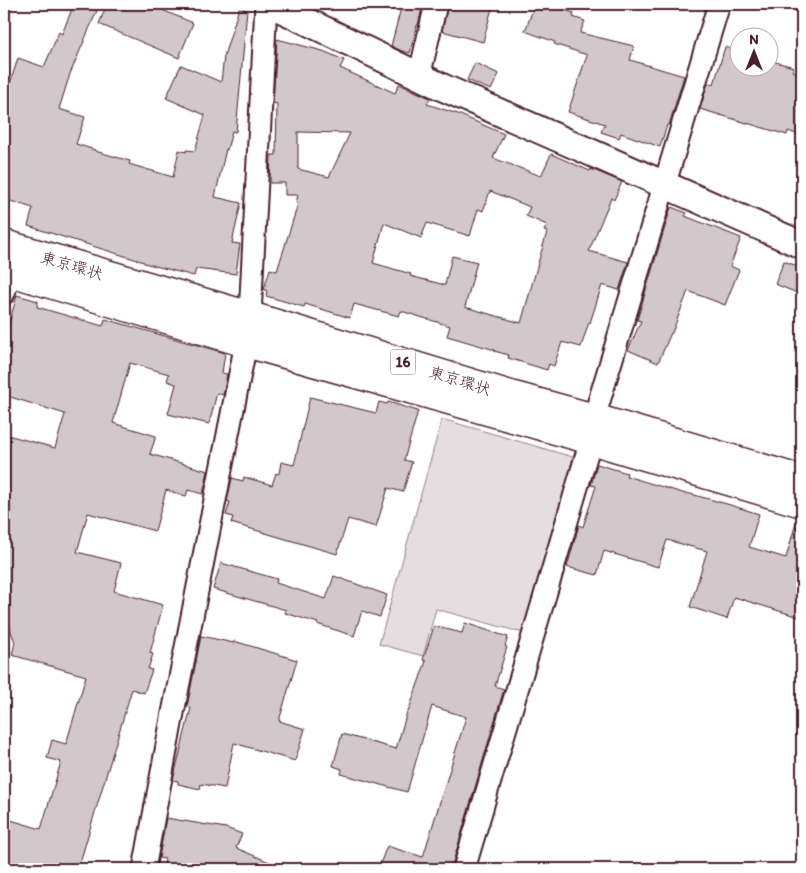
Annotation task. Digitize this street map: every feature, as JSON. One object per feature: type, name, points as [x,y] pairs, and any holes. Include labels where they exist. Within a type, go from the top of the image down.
[{"type":"highway","name":"東京環状","points":[[4,244],[514,396],[592,429],[802,503]]},
{"type":"highway","name":"東京環状","points":[[6,278],[246,344],[802,480]]},
{"type":"street","points":[[144,869],[250,316],[266,4]]},
{"type":"street","points":[[270,4],[419,76],[802,245]]},
{"type":"street","points":[[419,76],[436,4]]},
{"type":"street","points":[[464,869],[592,429],[719,4]]},
{"type":"shaded area","points":[[442,419],[573,457],[527,634],[436,609],[423,656],[379,644]]},
{"type":"building","points":[[74,4],[86,4],[98,8],[70,74],[59,109],[85,117],[76,144],[130,161],[129,164],[173,177],[179,150],[186,152],[186,150],[195,151],[205,115],[166,98],[181,65],[221,82],[224,56],[239,8],[247,10],[236,132],[232,131],[226,149],[215,197],[241,203],[232,243],[240,244],[236,274],[196,269],[194,276],[144,263],[28,226],[33,208],[4,199],[4,103],[18,58],[44,67],[59,32],[62,34]]},
{"type":"building","points":[[107,4],[148,4],[193,23],[179,58],[99,24]]},
{"type":"building","points":[[402,4],[423,4],[410,53],[391,46]]},
{"type":"building","points":[[448,4],[493,4],[483,42],[442,31]]},
{"type":"building","points":[[535,4],[547,4],[574,13],[573,17],[585,21],[580,33],[634,46],[630,60],[684,76],[660,147],[621,133],[619,138],[601,132],[605,124],[568,112],[587,55],[554,44],[555,42],[525,31]]},
{"type":"building","points":[[277,39],[323,51],[344,60],[340,68],[395,93],[399,84],[430,98],[427,104],[458,114],[504,134],[493,158],[541,176],[551,154],[590,171],[591,169],[622,182],[614,200],[611,198],[589,251],[628,262],[619,290],[602,285],[581,347],[562,342],[554,366],[549,364],[547,370],[508,358],[509,355],[495,350],[447,336],[450,326],[401,311],[399,316],[354,304],[350,318],[305,304],[304,307],[266,296],[267,291],[264,289],[270,269],[277,271],[298,204],[296,203],[298,195],[285,195],[285,183],[270,183],[271,155],[276,155],[277,104],[273,103]],"holes":[[[298,132],[350,133],[329,177],[298,169]],[[490,191],[530,207],[526,216],[547,225],[544,231],[547,232],[521,323],[465,307],[477,262],[452,256],[445,285],[410,276],[411,274],[373,263],[384,223],[421,238],[427,223],[470,236],[478,209],[483,211]]]},
{"type":"building","points":[[725,47],[728,48],[728,78],[778,78],[778,63],[794,67],[792,71],[802,74],[802,136],[788,131],[787,135],[700,109],[708,83],[714,84]]},
{"type":"building","points":[[475,63],[499,74],[491,90],[467,80]]},
{"type":"building","points":[[671,207],[687,213],[685,216],[741,238],[730,266],[739,270],[725,305],[688,291],[658,363],[628,350],[641,321],[637,320]]},
{"type":"building","points":[[784,261],[802,268],[802,295],[775,284]]},
{"type":"building","points":[[17,295],[38,301],[37,307],[103,326],[105,319],[225,353],[222,373],[227,374],[224,391],[223,395],[217,393],[209,424],[168,414],[176,384],[167,381],[169,374],[130,363],[113,423],[156,436],[150,454],[208,471],[203,494],[188,490],[186,496],[166,490],[155,531],[88,513],[77,552],[121,563],[114,591],[163,605],[150,653],[153,654],[148,669],[152,670],[144,693],[132,689],[78,869],[4,869],[4,818],[41,829],[61,762],[47,758],[52,740],[66,744],[86,676],[12,655],[15,642],[9,620],[10,597],[4,595],[4,529],[10,506],[4,504],[4,434],[55,448],[65,414],[4,395],[4,341]]},
{"type":"building","points":[[310,397],[376,413],[379,402],[387,404],[388,402],[418,411],[404,460],[412,462],[403,492],[388,488],[376,527],[348,519],[337,554],[231,523],[233,517],[226,515],[230,502],[227,501],[232,478],[243,481],[244,477],[272,485],[276,473],[279,474],[281,462],[294,465]]},
{"type":"building","points":[[597,464],[627,473],[626,476],[759,514],[749,547],[786,558],[797,519],[802,520],[802,618],[734,597],[727,619],[690,607],[707,551],[667,540],[658,567],[604,551],[597,575],[567,567],[579,525],[583,527],[596,486],[591,485]]},
{"type":"building","points":[[221,563],[277,579],[276,583],[326,599],[334,576],[387,595],[380,617],[362,611],[354,636],[285,613],[286,610],[213,589]]},
{"type":"building","points":[[465,623],[508,637],[505,646],[507,647],[495,686],[504,689],[451,869],[378,869],[387,846],[423,857],[466,717],[432,706],[407,792],[341,774],[342,769],[333,766],[342,734],[396,749],[407,712],[426,661],[423,660],[434,626],[462,633]]},
{"type":"building","points":[[201,636],[234,643],[234,641],[297,660],[279,721],[305,729],[295,761],[234,743],[225,788],[201,784],[200,789],[178,784],[178,781],[173,780],[191,708],[187,707]]},
{"type":"building","points":[[166,818],[226,828],[242,834],[236,848],[286,869],[163,869],[165,859],[159,858]]}]
